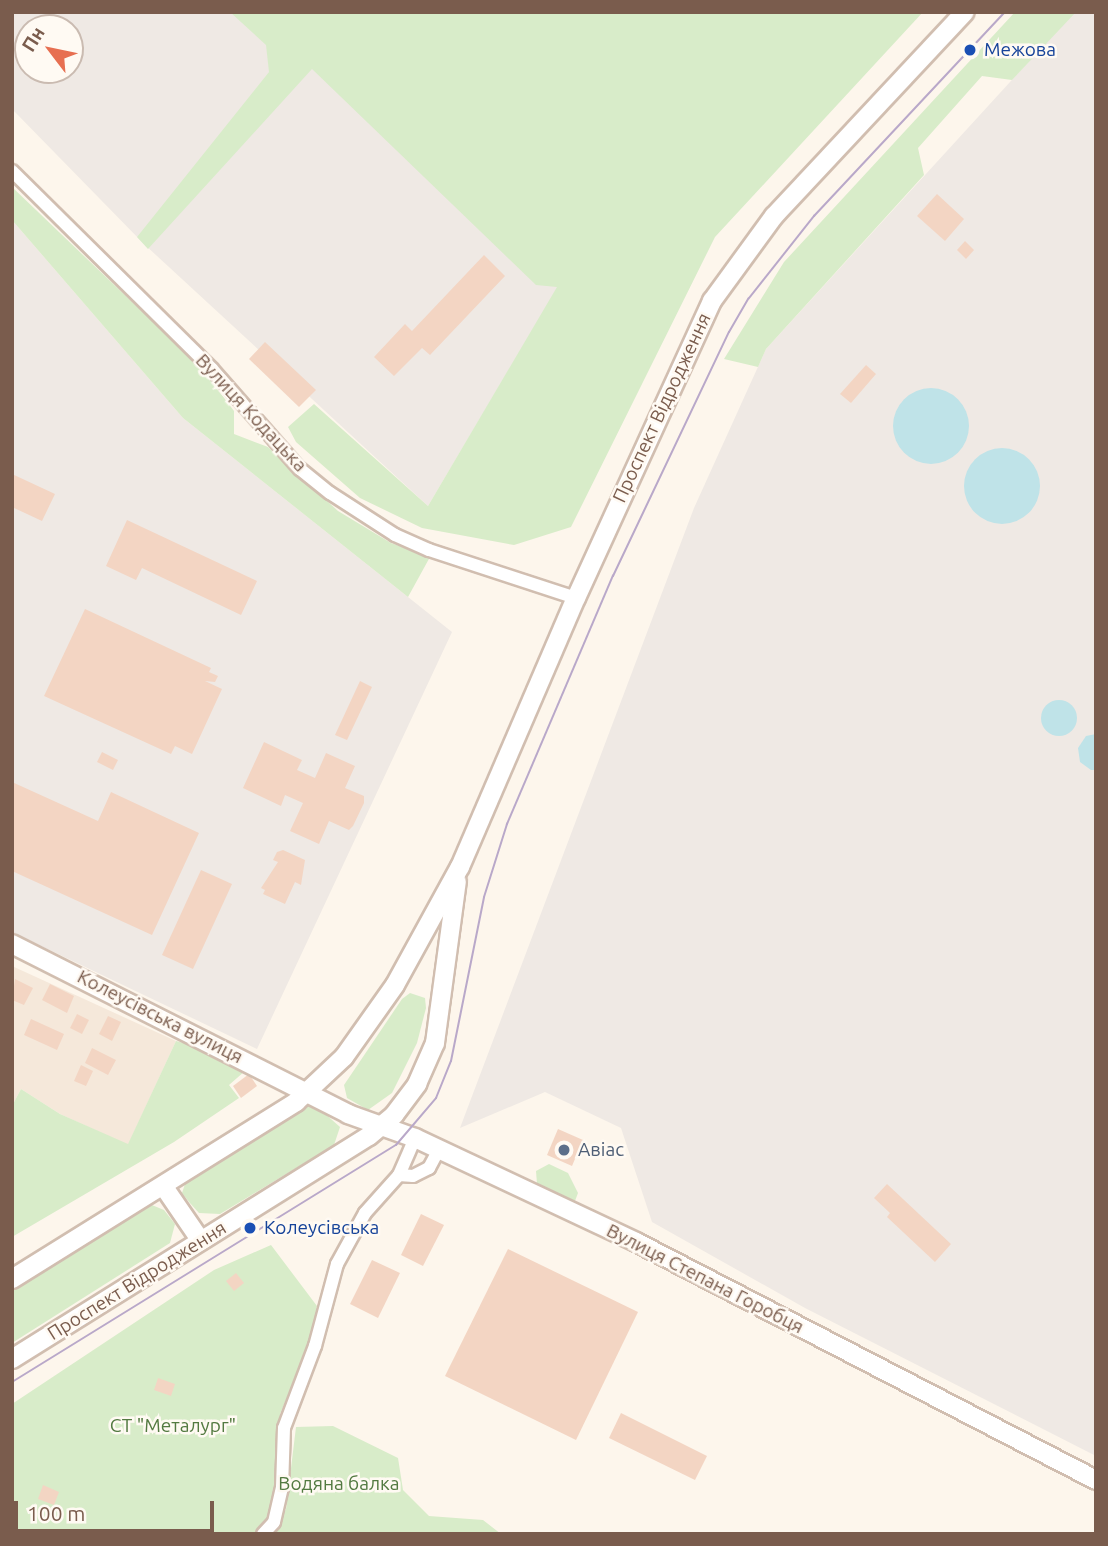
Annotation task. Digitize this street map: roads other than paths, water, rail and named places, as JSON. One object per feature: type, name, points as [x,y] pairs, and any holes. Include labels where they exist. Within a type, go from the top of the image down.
[{"type":"street","name":"Проспект Відродження","points":[[12,1279],[164,1187],[307,1093],[344,1057],[395,985],[460,867],[576,598],[712,301],[738,259],[965,12]]},
{"type":"street","name":"Вулиця Кодацька","points":[[12,171],[212,369],[300,469],[330,493],[395,535],[429,550],[576,598]]},
{"type":"street","name":"Проспект Відродження","points":[[12,1359],[381,1126],[417,1084],[435,1043],[460,867]]},
{"type":"street","name":"Колеусівська вулиця","points":[[12,944],[307,1093]]},
{"type":"street","name":"Вулиця Степана Горобця","points":[[307,1093],[415,1138],[636,1242],[1096,1480]]},
{"type":"street","points":[[263,1534],[274,1522],[282,1488],[284,1428],[315,1346],[337,1264],[365,1213],[399,1175],[415,1138]]},
{"type":"street","points":[[399,1175],[421,1174],[439,1149]]},
{"type":"street","points":[[164,1187],[201,1241]]},
{"type":"water","points":[[924,388],[938,388],[952,394],[963,405],[969,426],[966,441],[958,453],[938,464],[924,464],[910,458],[899,447],[893,433],[893,419],[899,405],[910,394]]},
{"type":"water","points":[[995,448],[1009,448],[1023,454],[1034,465],[1040,486],[1037,501],[1029,513],[1009,524],[995,524],[981,518],[970,507],[964,493],[964,479],[970,465],[981,454]]},
{"type":"water","points":[[1059,700],[1072,705],[1077,718],[1072,731],[1059,736],[1046,731],[1041,718],[1046,705]]},
{"type":"water","points":[[1096,734],[1096,770],[1091,770],[1080,762],[1078,748],[1086,736]]},
{"type":"tram line","points":[[12,1382],[396,1145],[436,1098],[451,1061],[484,897],[507,824],[613,576],[729,332],[749,298],[814,216],[1005,12]]},
{"type":"place","name":"Межова","points":[[970,50]]},
{"type":"place","name":"Авіас","points":[[564,1150]]},
{"type":"place","name":"Колеусівська","points":[[250,1228]]},
{"type":"park label","name":"СТ \"Металург\"","points":[[173,1426]]},
{"type":"park label","name":"Водяна балка","points":[[339,1484]]}]
